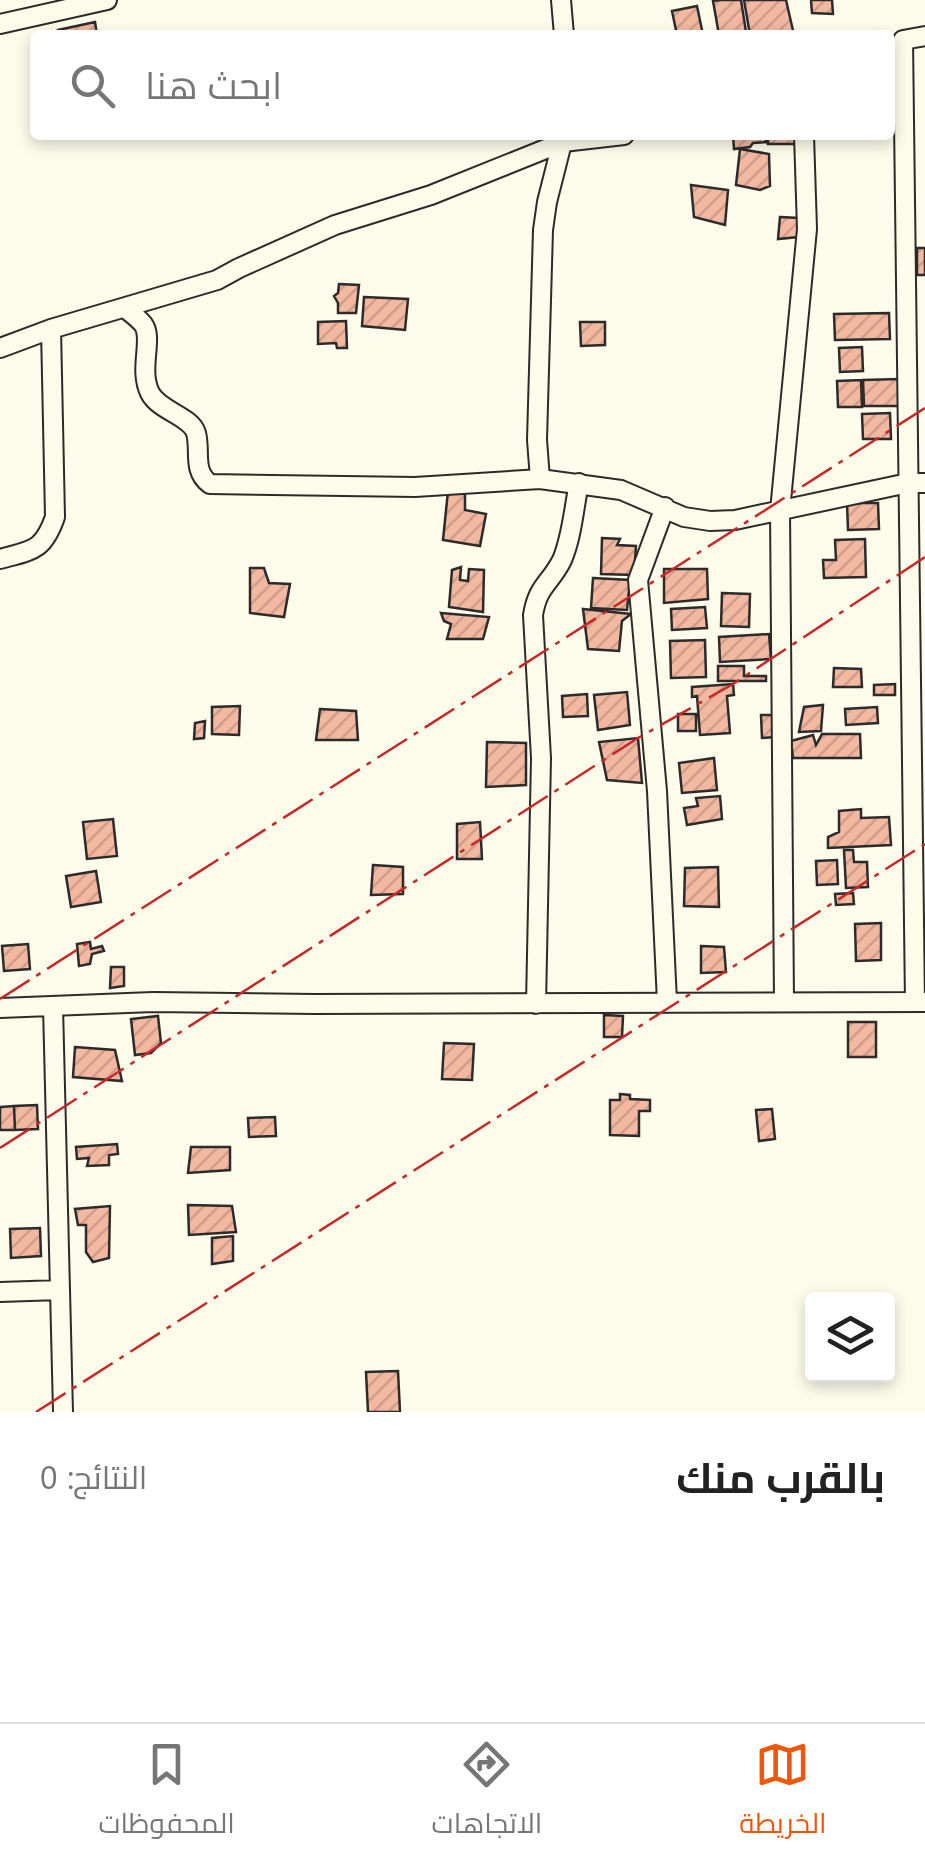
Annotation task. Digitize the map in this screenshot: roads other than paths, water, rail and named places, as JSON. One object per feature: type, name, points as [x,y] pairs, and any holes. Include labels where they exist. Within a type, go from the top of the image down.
[{"type":"street","points":[[0,24],[108,0]]},
{"type":"street","points":[[561,0],[564,30]]},
{"type":"street","points":[[0,1008],[154,1002],[920,1002],[916,483],[897,40],[925,36]]},
{"type":"street","points":[[0,348],[217,280],[335,224],[430,195],[559,140]]},
{"type":"street","points":[[540,478],[537,421],[543,230],[562,140]]},
{"type":"street","points":[[784,1002],[780,511],[807,229],[804,140]]},
{"type":"street","points":[[125,308],[145,326],[148,336],[143,368],[147,388],[155,402],[193,426],[198,466],[210,484],[414,487],[540,478],[621,490],[684,516],[710,521],[735,520],[916,483]]},
{"type":"street","points":[[0,558],[36,549],[47,538],[55,517],[51,329]]},
{"type":"street","points":[[536,1004],[541,758],[533,616],[536,596],[565,551],[579,483]]},
{"type":"street","points":[[665,507],[638,580],[657,791],[667,1002]]},
{"type":"street","points":[[53,1006],[63,1412]]},
{"type":"street","points":[[0,1292],[60,1290]]}]
